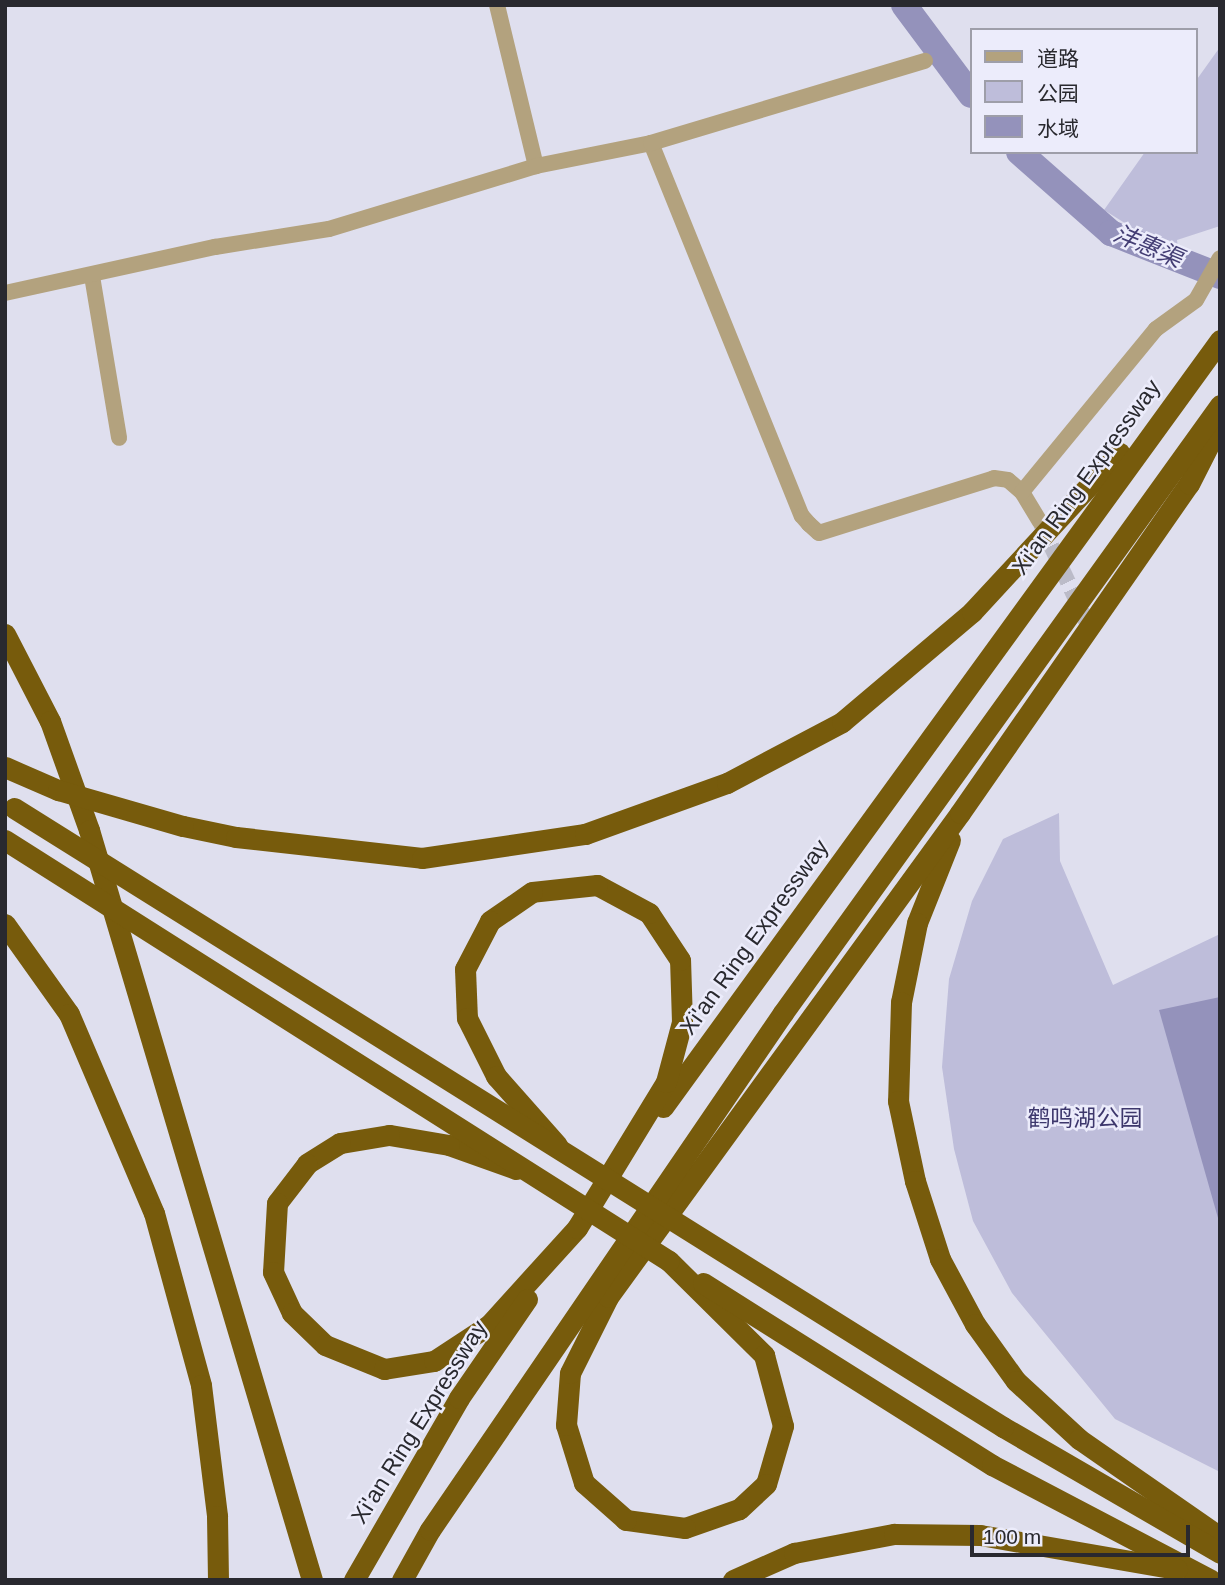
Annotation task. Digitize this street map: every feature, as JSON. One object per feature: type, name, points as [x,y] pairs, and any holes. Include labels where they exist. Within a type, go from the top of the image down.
[{"type":"highway","points":[[5,767],[58,790],[183,826],[236,838],[422,858],[585,834],[727,783],[842,722],[972,612],[1217,344]]},
{"type":"highway","name":"Xi'an Ring Expressway","points":[[354,1580],[458,1398],[577,1228],[1217,344]]},
{"type":"highway","points":[[402,1580],[430,1530],[783,1013],[1220,405]]},
{"type":"highway","points":[[669,1261],[764,1355],[783,1426],[766,1484],[739,1509],[685,1528],[626,1520],[584,1483],[566,1425],[570,1373],[608,1297],[960,813],[1189,484],[1220,423]]},
{"type":"highway","points":[[5,634],[50,721],[89,830],[312,1580]]},
{"type":"highway","points":[[10,805],[1003,1427],[1220,1553]]},
{"type":"highway","points":[[960,813],[917,923],[901,1002],[898,1101],[915,1181],[940,1259],[975,1324],[1016,1381],[1079,1439],[1220,1538]]},
{"type":"highway","points":[[5,840],[992,1465],[1205,1576]]},
{"type":"highway","points":[[536,1176],[449,1145],[389,1135],[340,1143],[307,1164],[277,1203],[273,1272],[292,1313],[325,1345],[384,1369],[434,1361],[489,1325],[577,1228],[666,1082],[682,1022],[680,960],[649,913],[597,885],[532,892],[490,921],[465,969],[467,1018],[496,1076],[563,1152]]},
{"type":"highway","points":[[5,924],[69,1014],[154,1213],[201,1385],[218,1516],[218,1580]]},
{"type":"highway","points":[[733,1580],[794,1553],[894,1534],[980,1535],[1205,1576]]},
{"type":"street","points":[[497,5],[536,166]]},
{"type":"street","points":[[5,293],[215,247],[329,229],[536,166],[651,143],[925,61]]},
{"type":"street","points":[[651,143],[802,516],[809,524],[819,533],[978,480],[1008,480],[1022,492],[1040,522]]},
{"type":"street","points":[[1022,492],[1156,329],[1196,300],[1220,258]]},
{"type":"street","points":[[92,276],[119,439]]},
{"type":"green space","points":[[1220,47],[1220,226],[1177,240],[1179,257],[1104,210],[1144,154],[1197,154],[1197,79]]},
{"type":"green space","name":"鹤鸣湖公园","points":[[1059,813],[1060,861],[1113,985],[1220,934],[1220,1472],[1115,1419],[1012,1293],[973,1221],[954,1149],[942,1067],[949,979],[972,901],[1003,839]]},
{"type":"water","points":[[1220,997],[1220,1225],[1159,1010]]},
{"type":"waterway","name":"沣惠渠","points":[[904,5],[970,94]]},
{"type":"waterway","name":"沣惠渠","points":[[1021,154],[1111,233],[1220,276]]},
{"type":"tunnel","points":[[1041,524],[1092,634]]}]
